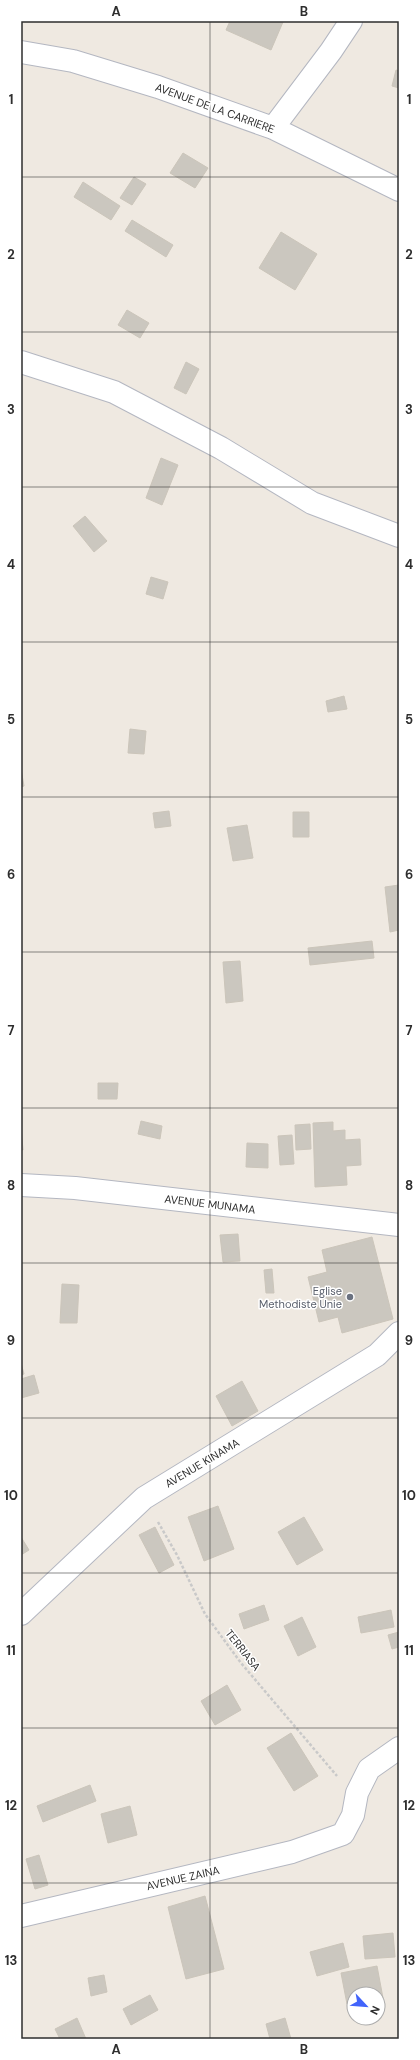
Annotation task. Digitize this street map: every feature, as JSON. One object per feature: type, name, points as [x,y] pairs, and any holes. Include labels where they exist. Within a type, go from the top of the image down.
[{"type":"street","points":[[273,128],[331,51],[351,21]]},
{"type":"street","name":"AVENUE DE LA CARRIERE","points":[[21,52],[74,61],[150,84],[273,128],[399,190]]},
{"type":"street","points":[[21,362],[114,392],[221,448],[312,503],[399,536]]},
{"type":"street","name":"AVENUE MUNAMA","points":[[21,1185],[75,1188],[399,1225]]},
{"type":"street","name":"AVENUE KINAMA","points":[[21,1614],[144,1498],[377,1355],[399,1333]]},
{"type":"street","points":[[357,1793],[369,1769],[399,1748]]},
{"type":"street","name":"AVENUE ZAINA","points":[[21,1916],[292,1852],[343,1834],[353,1815],[357,1793]]},
{"type":"path","name":"TERRIASA","points":[[144,1498],[177,1555],[205,1614],[241,1663],[335,1774],[357,1793]]},
{"type":"building","points":[[230,21],[283,22],[271,50],[226,30]]},
{"type":"building","points":[[396,70],[399,71],[399,88],[392,86]]},
{"type":"building","points":[[183,153],[208,168],[195,188],[170,173]]},
{"type":"building","points":[[134,177],[146,184],[132,205],[120,198]]},
{"type":"building","points":[[83,182],[120,206],[111,220],[74,197]]},
{"type":"building","points":[[132,220],[173,245],[166,257],[125,231]]},
{"type":"building","points":[[281,232],[317,254],[295,290],[259,268]]},
{"type":"building","points":[[127,310],[149,323],[140,338],[118,325]]},
{"type":"building","points":[[186,362],[199,369],[186,394],[174,388]]},
{"type":"building","points":[[161,458],[178,465],[162,505],[146,498]]},
{"type":"building","points":[[85,516],[107,541],[94,552],[73,526]]},
{"type":"building","points":[[151,577],[168,582],[163,599],[146,594]]},
{"type":"building","points":[[344,696],[347,709],[328,712],[326,701]]},
{"type":"building","points":[[130,729],[146,731],[144,754],[128,753]]},
{"type":"building","points":[[21,769],[24,786],[21,787]]},
{"type":"building","points":[[169,811],[171,826],[155,828],[153,813]]},
{"type":"building","points":[[293,812],[309,812],[309,837],[293,837]]},
{"type":"building","points":[[247,825],[253,858],[233,861],[227,828]]},
{"type":"building","points":[[399,885],[399,930],[390,932],[385,887]]},
{"type":"building","points":[[372,941],[374,958],[310,965],[308,948]]},
{"type":"building","points":[[240,961],[243,1001],[226,1003],[223,962]]},
{"type":"building","points":[[98,1083],[118,1083],[117,1099],[98,1099]]},
{"type":"building","points":[[141,1121],[162,1126],[160,1139],[138,1134]]},
{"type":"building","points":[[333,1122],[333,1131],[345,1130],[345,1140],[360,1139],[361,1165],[346,1166],[347,1185],[315,1187],[313,1123]]},
{"type":"building","points":[[310,1124],[311,1149],[296,1150],[295,1125]]},
{"type":"building","points":[[21,1127],[23,1150],[21,1150]]},
{"type":"building","points":[[292,1135],[294,1164],[280,1165],[278,1136]]},
{"type":"building","points":[[247,1143],[268,1144],[268,1168],[246,1167]]},
{"type":"building","points":[[238,1234],[240,1261],[223,1262],[220,1235]]},
{"type":"building","name":"Eglise Methodiste Unie","points":[[372,1237],[393,1319],[342,1333],[338,1317],[319,1322],[308,1277],[327,1272],[322,1250]]},
{"type":"building","points":[[272,1269],[274,1293],[266,1293],[264,1270]]},
{"type":"building","points":[[62,1284],[79,1285],[77,1323],[60,1323]]},
{"type":"building","points":[[21,1363],[24,1374],[21,1375]]},
{"type":"building","points":[[34,1375],[39,1393],[21,1398],[21,1379]]},
{"type":"building","points":[[242,1381],[258,1411],[232,1426],[216,1396]]},
{"type":"building","points":[[218,1506],[234,1549],[204,1561],[188,1517]]},
{"type":"building","points":[[304,1517],[323,1550],[297,1565],[278,1532]]},
{"type":"building","points":[[155,1527],[174,1565],[159,1573],[139,1535]]},
{"type":"building","points":[[21,1537],[29,1550],[21,1555]]},
{"type":"building","points":[[264,1605],[269,1620],[244,1629],[239,1614]]},
{"type":"building","points":[[391,1610],[394,1627],[361,1633],[358,1617]]},
{"type":"building","points":[[302,1617],[316,1647],[298,1656],[284,1626]]},
{"type":"building","points":[[399,1632],[399,1647],[392,1649],[388,1635]]},
{"type":"building","points":[[227,1685],[241,1710],[215,1725],[201,1701]]},
{"type":"building","points":[[291,1733],[318,1776],[294,1791],[267,1748]]},
{"type":"building","points":[[90,1785],[96,1801],[43,1822],[37,1806]]},
{"type":"building","points":[[130,1806],[137,1835],[108,1843],[101,1814]]},
{"type":"building","points":[[39,1855],[48,1885],[35,1889],[26,1859]]},
{"type":"building","points":[[205,1896],[224,1969],[186,1979],[168,1907]]},
{"type":"building","points":[[393,1933],[395,1957],[365,1959],[363,1936]]},
{"type":"building","points":[[343,1943],[349,1967],[317,1976],[310,1952]]},
{"type":"building","points":[[377,1966],[381,1986],[346,1986],[346,1999],[341,1973]]},
{"type":"building","points":[[104,1975],[107,1992],[91,1996],[88,1978]]},
{"type":"building","points":[[150,1995],[158,2010],[131,2025],[123,2009]]},
{"type":"building","points":[[77,2018],[86,2039],[60,2039],[55,2029]]},
{"type":"building","points":[[285,2018],[291,2039],[270,2039],[266,2024]]},
{"type":"place","name":"Eglise Methodiste Unie","points":[[350,1297]]}]
